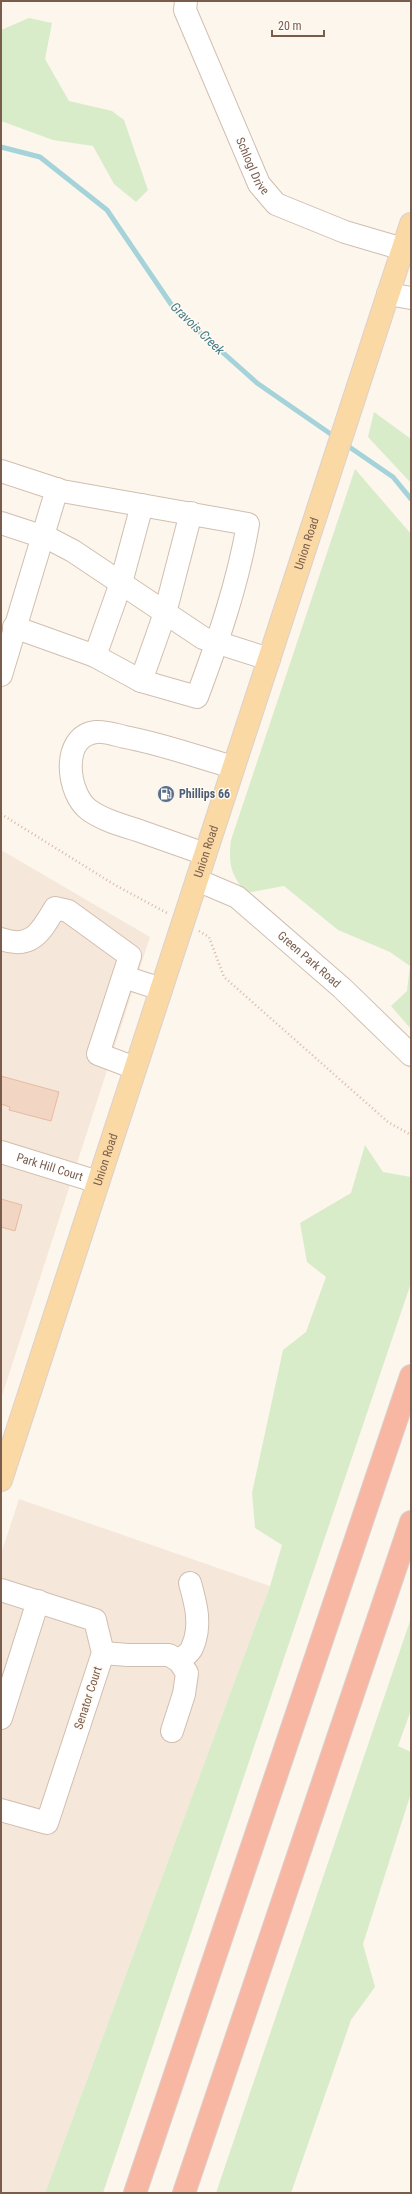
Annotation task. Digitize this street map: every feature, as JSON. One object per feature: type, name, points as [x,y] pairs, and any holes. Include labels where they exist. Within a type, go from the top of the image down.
[{"type":"highway","points":[[135,2193],[411,1376]]},
{"type":"highway","points":[[184,2193],[411,1522]]},
{"type":"main road","name":"Union Road","points":[[1,1480],[411,224]]},
{"type":"street","name":"Schlogl Drive","points":[[186,1],[185,10],[259,184],[276,204],[345,232],[402,249]]},
{"type":"street","points":[[388,294],[411,298]]},
{"type":"street","points":[[1,471],[57,489],[248,524],[242,558],[217,642],[197,697],[141,681],[95,656],[14,627]]},
{"type":"street","points":[[1,675],[14,627],[57,489]]},
{"type":"street","points":[[95,656],[121,583],[142,505]]},
{"type":"street","points":[[141,681],[166,612],[191,513]]},
{"type":"street","points":[[1,523],[42,537],[73,551],[203,638],[269,659]]},
{"type":"street","points":[[205,854],[120,824],[90,811],[83,805],[74,788],[71,761],[74,749],[77,742],[84,734],[98,732],[139,740],[233,767]]},
{"type":"street","name":"Green Park Road","points":[[197,880],[237,897],[342,988],[411,1055]]},
{"type":"street","points":[[1,939],[14,944],[30,940],[43,929],[55,908],[68,911],[130,956],[98,1054],[135,1068]]},
{"type":"street","points":[[124,977],[161,989]]},
{"type":"street","name":"Park Hill Court","points":[[1,1152],[98,1182]]},
{"type":"street","points":[[179,1661],[192,1648],[197,1628],[198,1610],[190,1583]]},
{"type":"street","name":"Senator Court","points":[[1,1590],[95,1620],[103,1652],[47,1823],[1,1810]]},
{"type":"street","points":[[1,1718],[38,1602]]},
{"type":"street","points":[[103,1652],[128,1655],[169,1655],[179,1661],[187,1673],[184,1694],[172,1731]]},
{"type":"path","points":[[1,814],[115,885],[163,911]]},
{"type":"path","points":[[203,933],[210,937],[224,977],[388,1122],[411,1135]]},
{"type":"shaded area","points":[[1,850],[150,937],[1,1399]]},
{"type":"shaded area","points":[[19,1499],[270,1586],[45,2193],[1,2193],[1,1554]]},
{"type":"green space","points":[[29,18],[52,23],[45,59],[69,101],[112,111],[124,120],[148,190],[136,202],[114,184],[93,146],[53,140],[1,121],[1,30]]},
{"type":"green space","points":[[374,412],[411,439],[411,483],[368,437]]},
{"type":"green space","points":[[355,469],[411,534],[411,1029],[391,1006],[407,991],[410,966],[390,952],[338,930],[284,886],[246,893],[237,880],[230,863],[231,840]]},
{"type":"green space","points":[[365,1145],[383,1172],[411,1177],[411,1283],[103,2193],[45,2193],[270,1586],[282,1545],[255,1528],[252,1493],[283,1350],[306,1332],[326,1277],[307,1262],[300,1223],[351,1193]]},
{"type":"green space","points":[[411,1618],[411,1710],[398,1746],[411,1752],[411,1793],[363,1944],[375,1987],[351,2020],[291,2193],[216,2193]]},
{"type":"building","points":[[1,1076],[59,1092],[51,1121],[9,1110],[10,1107],[1,1104]]},
{"type":"building","points":[[1,1199],[22,1205],[15,1231],[1,1227]]},
{"type":"waterway","name":"Gravois Creek","points":[[1,147],[40,157],[107,210],[175,310],[257,383],[335,437]]},
{"type":"waterway","name":"Gravois Creek","points":[[345,444],[393,477],[411,499]]},
{"type":"place","name":"Phillips 66","points":[[166,794]]}]
